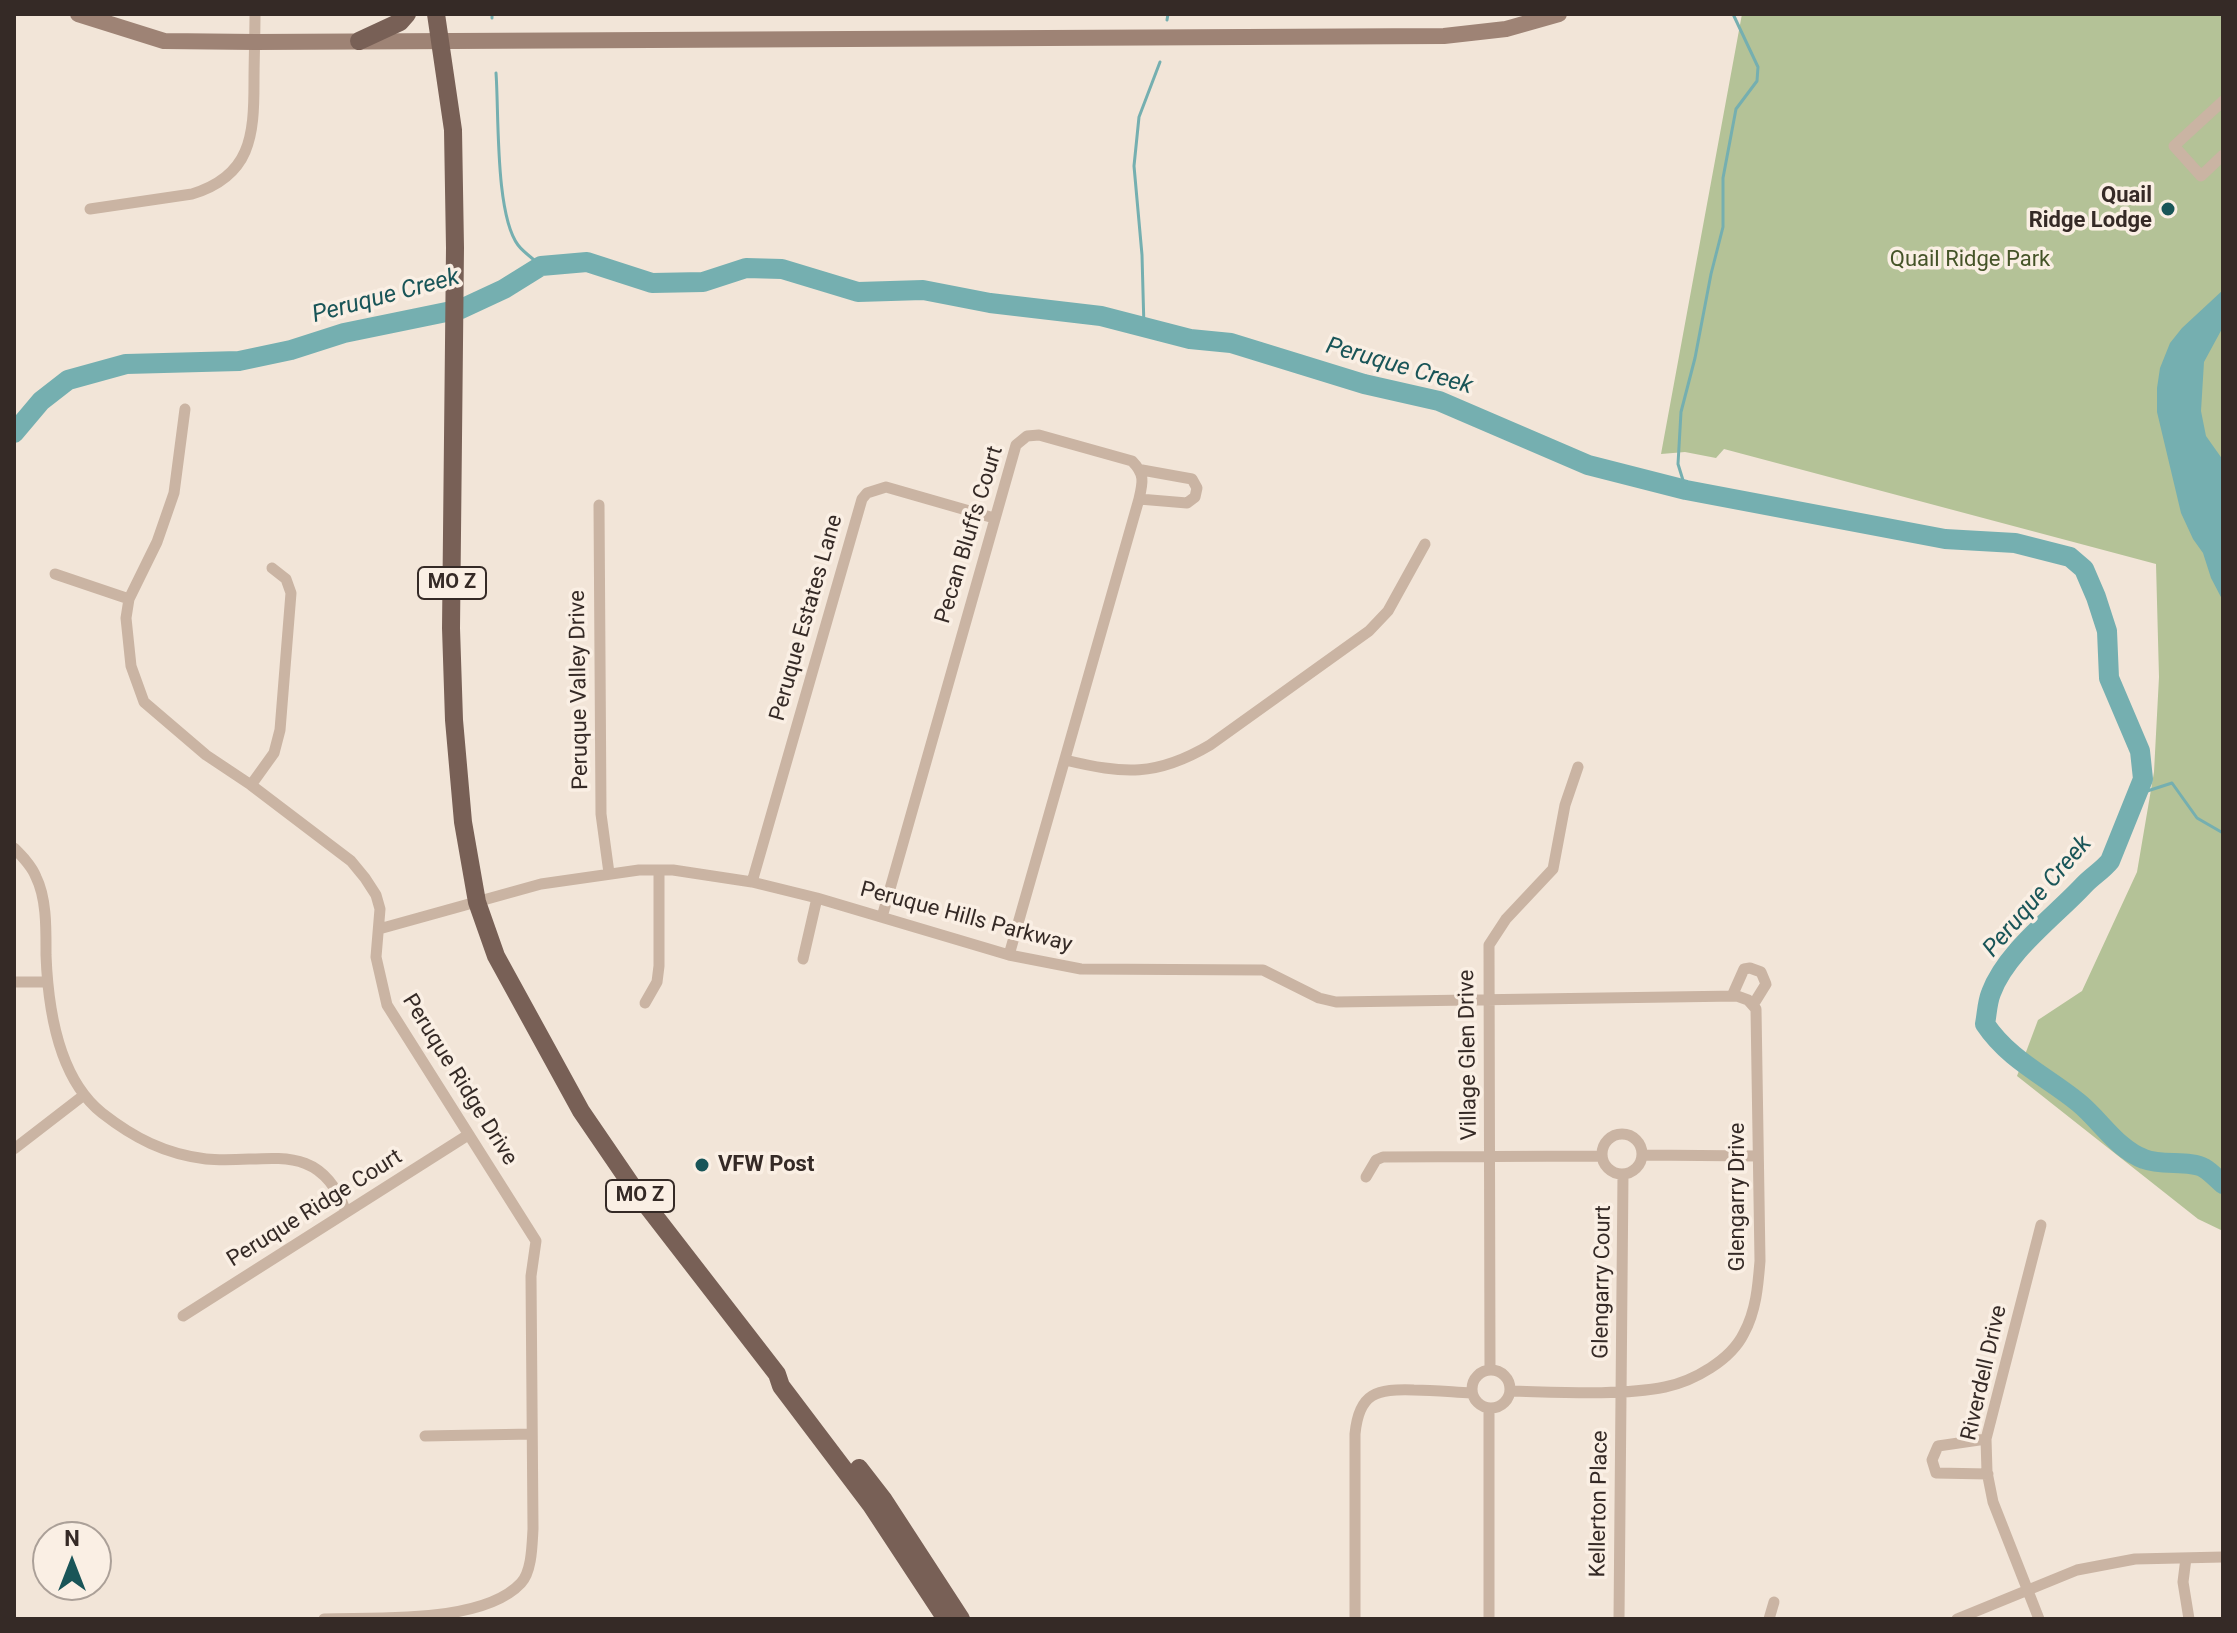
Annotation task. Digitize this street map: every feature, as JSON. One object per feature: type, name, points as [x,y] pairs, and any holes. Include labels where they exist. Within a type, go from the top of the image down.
[{"type":"main road","points":[[78,14],[164,41],[255,42],[1444,36],[1506,29],[1559,14]]},
{"type":"main road","points":[[359,41],[400,22],[407,14]]},
{"type":"main road","name":"MO Z","points":[[436,14],[452,110],[455,248],[451,628],[454,720],[463,822],[477,902],[496,956],[581,1111],[637,1193],[777,1374],[781,1386],[871,1505],[946,1619]]},
{"type":"main road","name":"MO Z","points":[[777,1374],[791,1380],[883,1499],[961,1619]]},
{"type":"street","points":[[90,209],[192,194],[207,189],[233,171],[252,138],[255,14]]},
{"type":"street","points":[[2223,101],[2174,146],[2201,176],[2223,155]]},
{"type":"street","name":"Peruque Ridge Drive","points":[[185,409],[174,493],[157,542],[129,599],[126,618],[131,666],[144,702],[206,755],[351,861],[376,895],[380,909],[376,957],[387,1005],[536,1241],[531,1276],[533,1529],[531,1557],[522,1582],[495,1601],[456,1614],[324,1619]]},
{"type":"street","name":"Pecan Bluffs Court","points":[[882,917],[1016,445],[1027,436],[1039,435],[1132,461],[1142,470]]},
{"type":"street","points":[[1009,955],[1139,499],[1142,470],[1183,476],[1192,479],[1197,488],[1195,497],[1187,503],[1139,499]]},
{"type":"street","name":"Peruque Estates Lane","points":[[752,882],[862,499],[875,489],[886,487],[994,518]]},
{"type":"street","name":"Peruque Valley Drive","points":[[599,505],[601,814],[609,873]]},
{"type":"street","points":[[1065,760],[1105,770],[1150,769],[1183,761],[1210,745],[1369,631],[1388,611],[1425,544]]},
{"type":"street","points":[[251,785],[274,753],[282,716],[291,593],[286,579],[272,568]]},
{"type":"street","points":[[55,574],[129,599]]},
{"type":"street","name":"Village Glen Drive","points":[[1490,1369],[1489,945],[1506,919],[1553,869],[1565,805],[1578,767]]},
{"type":"street","points":[[14,848],[37,877],[45,930],[47,982],[63,1054],[84,1095],[99,1111],[136,1137],[162,1150],[218,1160],[285,1157],[316,1169],[331,1183],[346,1212]]},
{"type":"street","points":[[645,1003],[657,982],[659,966],[659,870]]},
{"type":"street","name":"Peruque Hills Parkway","points":[[379,929],[541,884],[609,873],[659,870],[752,882],[1009,955],[1081,969],[1263,970],[1319,998],[1336,1002],[1732,996],[1750,1002]]},
{"type":"street","points":[[803,959],[817,898]]},
{"type":"street","points":[[1732,996],[1744,969],[1750,968],[1761,972],[1766,984],[1750,1002]]},
{"type":"street","points":[[14,982],[47,982]]},
{"type":"street","name":"Glengarry Drive","points":[[1510,1391],[1664,1387],[1692,1378],[1723,1359],[1743,1336],[1757,1293],[1760,1261],[1756,1009],[1750,1002]]},
{"type":"street","points":[[14,1149],[84,1095]]},
{"type":"street","points":[[1366,1177],[1376,1160],[1383,1157],[1602,1156],[1605,1142],[1616,1134],[1629,1134],[1639,1142],[1643,1155],[1757,1156]]},
{"type":"street","name":"Peruque Ridge Court","points":[[183,1316],[468,1135]]},
{"type":"street","name":"Glengarry Court","points":[[1602,1156],[1613,1172],[1623,1174],[1633,1171],[1643,1155]]},
{"type":"street","name":"Glengarry Court","points":[[1622,1390],[1623,1174]]},
{"type":"street","name":"Riverdell Drive","points":[[2039,1619],[1993,1502],[1986,1439],[2041,1225]]},
{"type":"street","points":[[1490,1369],[1501,1372],[1508,1380],[1510,1391],[1507,1400],[1499,1407],[1489,1409],[1480,1406],[1471,1393],[1472,1381],[1479,1373],[1490,1369]]},
{"type":"street","points":[[1355,1619],[1357,1416],[1366,1400],[1381,1390],[1471,1393]]},
{"type":"street","name":"Kellerton Place","points":[[1619,1619],[1622,1390]]},
{"type":"street","points":[[1489,1409],[1489,1619]]},
{"type":"street","points":[[425,1436],[532,1434]]},
{"type":"street","points":[[1986,1439],[1938,1446],[1932,1460],[1936,1473],[1988,1474]]},
{"type":"street","points":[[1957,1619],[2077,1570],[2135,1559],[2223,1557]]},
{"type":"street","points":[[2186,1558],[2183,1582],[2189,1619]]},
{"type":"street","points":[[1769,1619],[1774,1602]]},
{"type":"green space","name":"Quail Ridge Park","points":[[1742,14],[2223,14],[2223,1231],[2198,1219],[2017,1076],[2038,1020],[2082,991],[2137,872],[2154,772],[2159,677],[2156,564],[1724,449],[1716,458],[1685,452],[1661,454]]},
{"type":"water","points":[[2223,290],[2223,327],[2204,362],[2201,411],[2206,436],[2223,460],[2223,601],[2203,553],[2181,513],[2157,412],[2157,388],[2160,368],[2170,343]]},
{"type":"waterway","points":[[1167,20],[1168,14]]},
{"type":"waterway","points":[[1686,490],[1678,464],[1681,412],[1723,227],[1723,178],[1736,109],[1757,81],[1758,67],[1733,14]]},
{"type":"waterway","points":[[1144,328],[1142,255],[1134,166],[1139,117],[1160,62]]},
{"type":"waterway","points":[[496,73],[505,211],[518,245],[541,266]]},
{"type":"waterway","name":"Peruque Creek","points":[[14,433],[41,401],[68,380],[126,364],[239,361],[291,350],[344,333],[461,309],[504,289],[541,266],[587,262],[652,283],[703,282],[746,268],[782,269],[858,292],[923,290],[990,303],[1101,316],[1190,339],[1231,343],[1364,384],[1439,401],[1588,465],[1686,490],[1945,539],[2015,543],[2070,557],[2084,569],[2096,597],[2107,631],[2109,678],[2140,751],[2143,779],[2110,861],[2008,963],[1991,993],[1985,1024],[2005,1048],[2079,1103],[2125,1148],[2151,1161],[2204,1168],[2223,1184]]},
{"type":"waterway","points":[[2138,794],[2172,783],[2197,818],[2223,833]]},
{"type":"place","name":"Quail Ridge Lodge","points":[[2168,209]]},
{"type":"place","name":"VFW Post","points":[[702,1165]]}]
